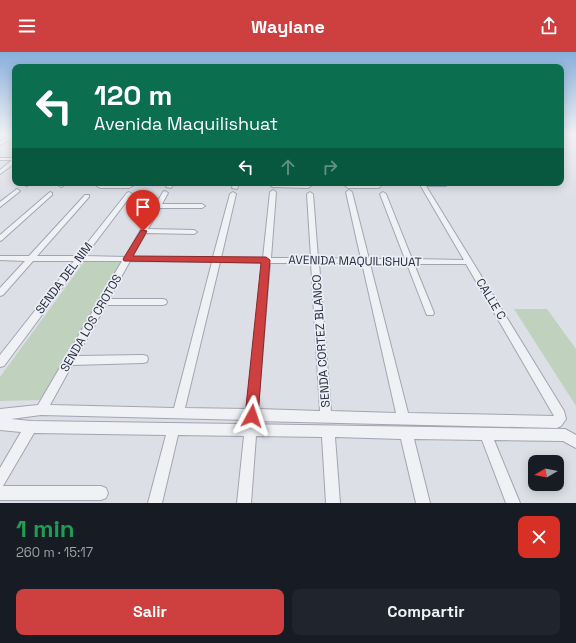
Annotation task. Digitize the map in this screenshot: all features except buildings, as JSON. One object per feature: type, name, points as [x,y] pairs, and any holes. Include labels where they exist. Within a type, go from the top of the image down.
[{"type":"street","points":[[0,158],[12,159]]},
{"type":"street","points":[[0,166],[12,160]]},
{"type":"street","points":[[0,172],[12,161]]},
{"type":"street","points":[[121,186],[132,187]]},
{"type":"street","points":[[0,415],[41,410],[252,416],[403,418],[347,187],[358,186]]},
{"type":"street","name":"CALLE C","points":[[403,418],[557,422],[560,420],[560,415],[425,186]]},
{"type":"street","name":"SENDA DEL NIM","points":[[0,363],[132,187]]},
{"type":"street","points":[[252,416],[273,187],[309,188]]},
{"type":"street","name":"SENDA LOS CROTOS","points":[[41,410],[168,188]]},
{"type":"street","points":[[178,413],[234,188]]},
{"type":"street","name":"SENDA CORTEZ BLANCO","points":[[309,188],[326,417]]},
{"type":"street","points":[[0,205],[17,191]]},
{"type":"street","points":[[0,239],[50,194]]},
{"type":"street","points":[[383,194],[430,314]]},
{"type":"street","points":[[0,293],[87,196]]},
{"type":"street","points":[[157,206],[202,206]]},
{"type":"street","points":[[143,231],[194,232]]},
{"type":"street","name":"AVENIDA MAQUILISHUAT","points":[[0,258],[469,262]]},
{"type":"street","points":[[103,302],[163,302]]},
{"type":"street","points":[[69,361],[143,359]]},
{"type":"street","points":[[0,424],[31,427],[565,435],[575,442]]},
{"type":"street","points":[[0,481],[31,427]]},
{"type":"street","points":[[155,503],[174,429]]},
{"type":"street","points":[[244,503],[250,430]]},
{"type":"street","points":[[328,431],[333,503]]},
{"type":"street","points":[[406,432],[423,503]]},
{"type":"street","points":[[486,434],[513,503]]},
{"type":"street","points":[[0,493],[101,493]]},
{"type":"green space","points":[[84,262],[122,262],[42,400],[0,401],[0,377]]},
{"type":"green space","points":[[514,309],[547,309],[576,349],[576,406]]},
{"type":"route","points":[[143,231],[127,259],[266,260],[252,416]]}]
